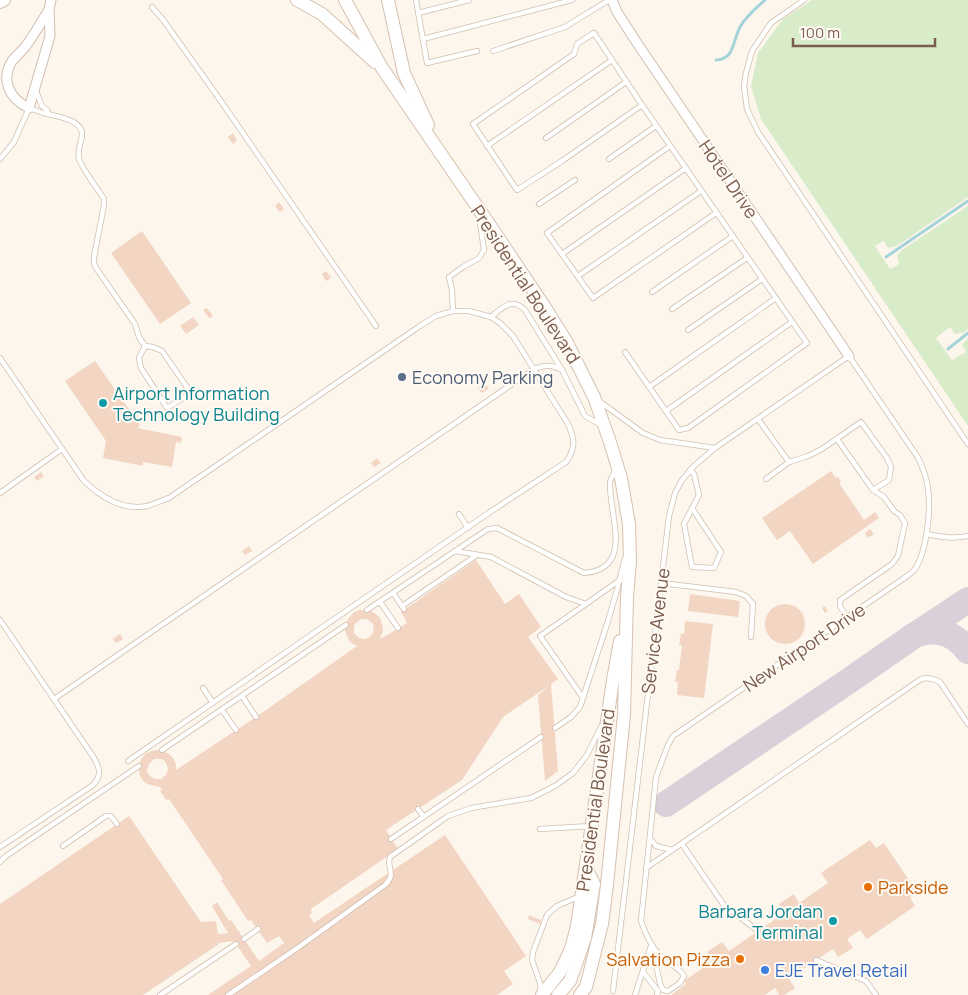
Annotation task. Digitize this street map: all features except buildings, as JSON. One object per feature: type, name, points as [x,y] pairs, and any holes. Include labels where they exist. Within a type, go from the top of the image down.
[{"type":"main road","points":[[0,2],[4,0]]},
{"type":"main road","points":[[297,0],[322,14],[382,68]]},
{"type":"main road","name":"Presidential Boulevard","points":[[345,0],[382,68],[561,333],[594,397],[618,466],[629,524],[630,561],[621,750],[602,924],[586,987],[580,995]]},
{"type":"main road","points":[[388,0],[404,72],[441,154]]},
{"type":"main road","name":"Presidential Boulevard","points":[[542,995],[560,972],[571,949],[577,926],[627,596]]},
{"type":"main road","points":[[558,995],[570,981],[586,938],[594,884],[586,868]]},
{"type":"main road","points":[[568,995],[596,948]]},
{"type":"street","points":[[49,10],[24,49],[11,62],[6,73],[6,82],[14,100],[29,108],[50,36],[49,10],[51,0]]},
{"type":"street","name":"Hotel Drive","points":[[610,0],[637,43],[849,356]]},
{"type":"lane","points":[[416,0],[427,63],[477,50]]},
{"type":"lane","points":[[418,13],[469,0]]},
{"type":"lane","points":[[422,39],[572,0]]},
{"type":"lane","points":[[494,51],[565,27],[610,0]]},
{"type":"lane","points":[[804,0],[771,23],[752,51],[744,86],[747,109],[758,132],[968,444]]},
{"type":"lane","points":[[152,7],[218,97],[376,326]]},
{"type":"lane","points":[[625,352],[679,430],[688,428],[806,343],[594,33],[577,44],[574,54],[473,124],[517,190],[642,105]]},
{"type":"lane","points":[[487,146],[612,60]]},
{"type":"lane","points":[[546,138],[626,82]]},
{"type":"lane","points":[[35,90],[48,114]]},
{"type":"lane","points":[[0,159],[14,142],[29,108],[74,122],[81,130],[82,135],[78,153],[80,161],[104,199],[94,263],[96,268],[134,324],[145,346],[162,351],[191,393],[167,408],[140,368],[139,358],[145,346]]},
{"type":"lane","points":[[609,159],[656,126]]},
{"type":"lane","points":[[670,146],[547,233],[593,298],[716,212]]},
{"type":"lane","points":[[562,254],[686,168]]},
{"type":"lane","points":[[539,204],[575,180]]},
{"type":"lane","points":[[578,276],[701,191]]},
{"type":"lane","points":[[453,311],[452,290],[448,278],[479,258],[484,250],[478,208]]},
{"type":"lane","points":[[652,292],[733,236]]},
{"type":"lane","points":[[672,309],[747,258]]},
{"type":"lane","points":[[688,330],[762,278]]},
{"type":"lane","points":[[649,387],[776,298]]},
{"type":"lane","points":[[491,317],[505,306],[512,303],[519,304],[525,310],[562,370],[585,416],[605,427]]},
{"type":"lane","points":[[0,358],[84,481],[97,493],[113,502],[130,506],[147,506],[170,498],[420,326],[436,316],[453,311],[470,311],[491,317],[513,336],[573,435],[573,450],[566,462],[128,761]]},
{"type":"lane","points":[[666,411],[792,322]]},
{"type":"lane","name":"Service Avenue","points":[[613,991],[669,516],[675,493],[690,470],[716,448],[849,356]]},
{"type":"lane","name":"New Airport Drive","points":[[652,944],[641,921],[646,868],[656,777],[673,736],[847,618],[914,570],[918,562],[927,534],[928,490],[925,473],[909,443],[849,356]]},
{"type":"lane","points":[[54,699],[534,369],[545,365],[554,366],[562,370]]},
{"type":"lane","points":[[594,397],[643,433],[660,440],[716,448]]},
{"type":"lane","points":[[758,419],[789,462]]},
{"type":"lane","points":[[766,479],[789,462],[822,449],[861,422],[887,458],[891,467],[889,480],[872,490]]},
{"type":"lane","points":[[837,440],[872,490],[884,498],[894,511],[900,514],[905,523],[898,556],[892,564],[840,600],[840,606],[847,618]]},
{"type":"lane","points":[[0,493],[62,449]]},
{"type":"lane","points":[[367,610],[488,529],[497,528],[584,573],[594,572],[607,565],[614,556],[617,541],[610,482],[618,466]]},
{"type":"lane","points":[[690,470],[694,474],[698,495],[684,524],[692,567],[714,568],[721,552],[692,508]]},
{"type":"lane","points":[[459,514],[468,528]]},
{"type":"lane","points":[[927,534],[946,538],[968,536]]},
{"type":"lane","points":[[555,728],[571,717],[580,706],[620,580],[629,539]]},
{"type":"lane","points":[[455,551],[491,557],[566,597],[586,604]]},
{"type":"lane","points":[[393,593],[403,608],[478,555]]},
{"type":"lane","points":[[583,698],[540,636],[620,580]]},
{"type":"lane","points":[[661,583],[736,592],[746,596],[753,604],[752,637]]},
{"type":"lane","points":[[380,602],[398,628]]},
{"type":"lane","points":[[0,620],[94,758],[99,771],[98,780],[93,785],[0,848]]},
{"type":"lane","points":[[162,750],[346,626]]},
{"type":"lane","points":[[646,868],[921,679],[927,677],[940,682],[968,724]]},
{"type":"lane","points":[[228,995],[386,885],[392,871],[389,859],[397,851],[448,816],[471,808],[531,798],[555,786],[572,773],[587,755],[602,726],[613,680]]},
{"type":"lane","points":[[202,688],[213,703]]},
{"type":"lane","points":[[242,696],[256,717]]},
{"type":"lane","points":[[222,710],[236,730]]},
{"type":"lane","points":[[391,839],[541,737]]},
{"type":"lane","points":[[0,862],[6,856],[139,766]]},
{"type":"lane","points":[[418,809],[424,816]]},
{"type":"lane","points":[[63,846],[106,816],[111,816],[117,824]]},
{"type":"lane","points":[[540,829],[592,826]]},
{"type":"lane","points":[[650,837],[656,846],[672,850]]},
{"type":"lane","points":[[682,844],[723,904],[758,931]]},
{"type":"lane","points":[[542,995],[532,960],[532,952],[547,915],[557,906],[573,900],[582,894]]},
{"type":"lane","points":[[244,939],[258,929]]},
{"type":"lane","points":[[160,995],[236,944]]},
{"type":"lane","points":[[652,944],[660,955],[684,976],[680,983],[668,991],[663,990],[660,984],[652,944]]},
{"type":"lane","points":[[635,995],[652,944]]},
{"type":"lane","points":[[816,960],[866,981],[876,995]]},
{"type":"lane","points":[[643,972],[658,991],[657,995]]},
{"type":"green space","points":[[812,0],[968,0],[968,197],[897,246],[888,248],[884,241],[875,246],[890,269],[899,264],[897,255],[902,250],[968,206],[968,329],[963,333],[955,334],[950,327],[936,338],[952,360],[966,352],[962,345],[968,338],[968,426],[761,119],[751,86],[758,53],[783,19]]},
{"type":"waterway","points":[[716,60],[720,60],[730,53],[742,23],[765,0]]},
{"type":"waterway","points":[[886,257],[968,201]]},
{"type":"waterway","points":[[948,349],[968,333]]},
{"type":"taxiway","points":[[666,804],[968,600]]},
{"type":"taxiway","points":[[915,635],[930,631],[944,633],[957,640],[968,651]]},
{"type":"place","name":"Economy Parking","points":[[402,377]]},
{"type":"place","name":"Airport Information Technology Building","points":[[103,403]]},
{"type":"place","name":"Parkside","points":[[868,887]]},
{"type":"place","name":"Barbara Jordan Terminal","points":[[833,921]]},
{"type":"place","name":"Salvation Pizza","points":[[740,959]]},
{"type":"place","name":"EJE Travel Retail","points":[[765,970]]}]
